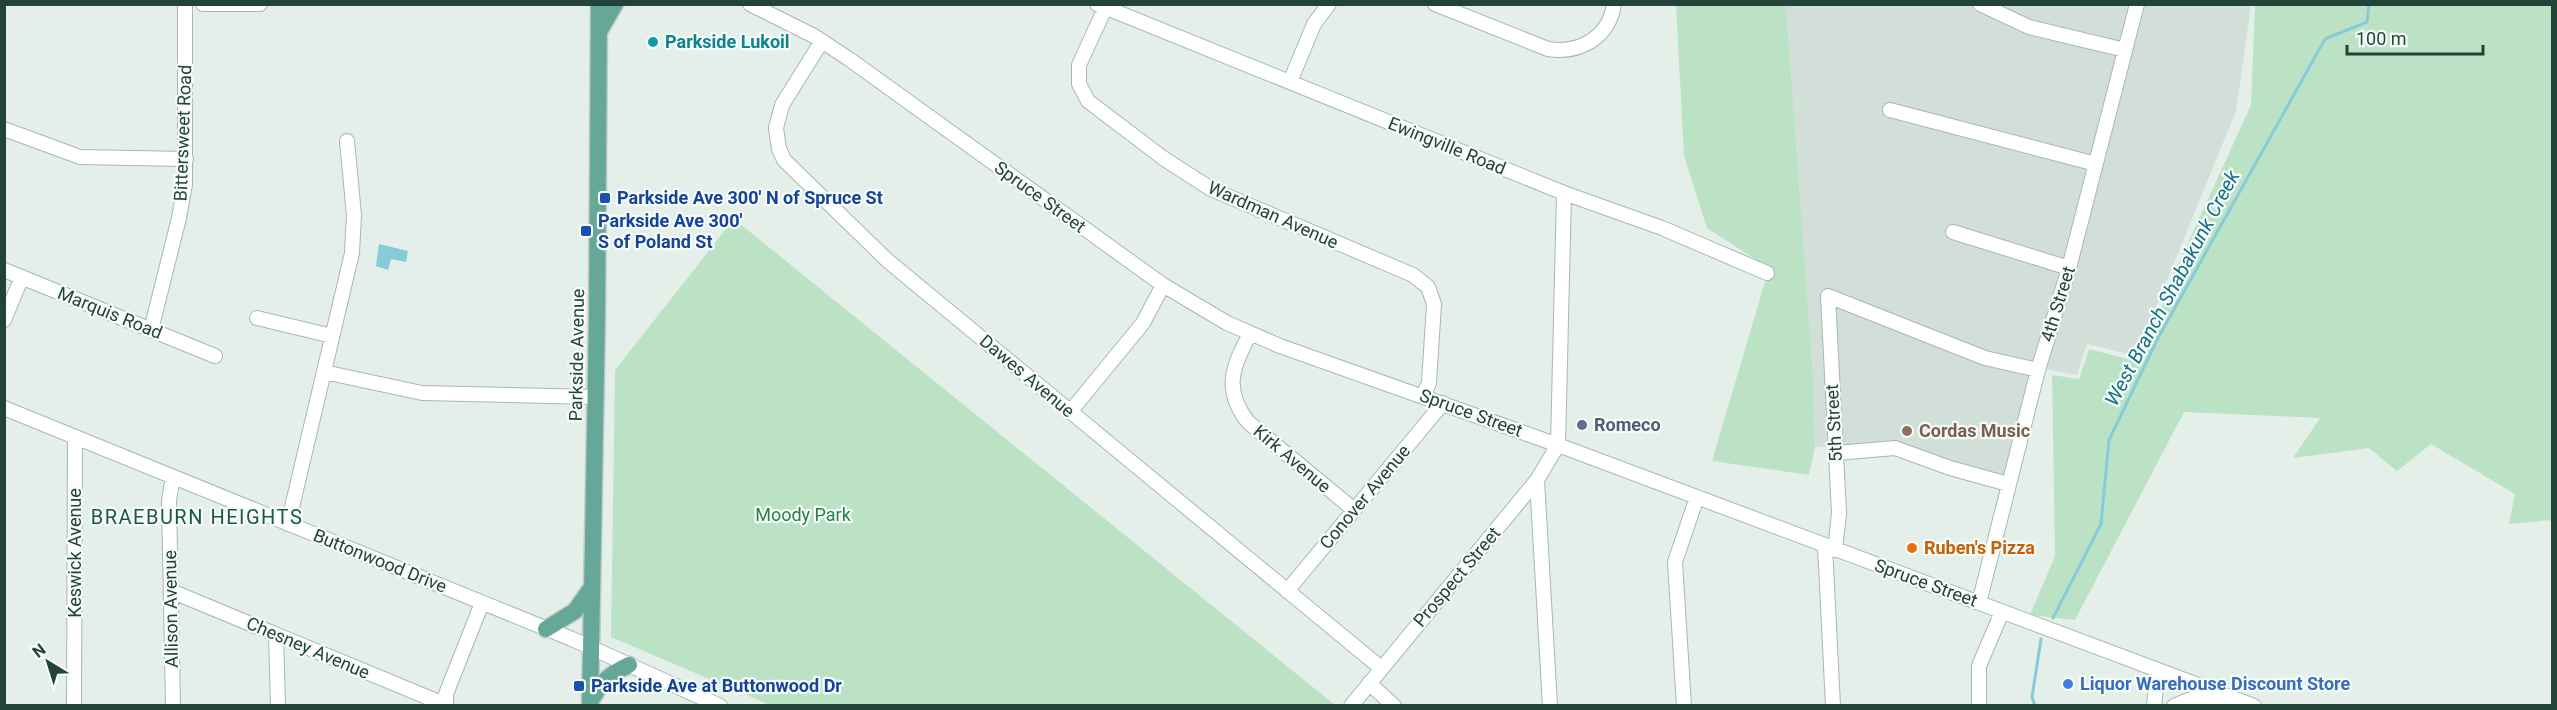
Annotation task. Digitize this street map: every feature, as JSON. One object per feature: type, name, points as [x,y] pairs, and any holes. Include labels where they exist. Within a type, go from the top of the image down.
[{"type":"main road","name":"Parkside Avenue","points":[[590,704],[599,4]]},
{"type":"main road","points":[[599,33],[615,4]]},
{"type":"main road","points":[[546,629],[575,611],[592,587]]},
{"type":"main road","points":[[590,704],[600,683],[609,675],[629,665]]},
{"type":"street","name":"Bittersweet Road","points":[[151,330],[182,206],[186,159],[185,4]]},
{"type":"street","points":[[203,4],[260,4]]},
{"type":"street","name":"Spruce Street","points":[[750,4],[822,41],[1163,285],[1193,304],[1250,334],[1558,445],[2254,705]]},
{"type":"street","points":[[1290,82],[1314,24],[1329,4]]},
{"type":"street","points":[[1435,4],[1548,49],[1559,51],[1580,48],[1598,36],[1610,18],[1614,4]]},
{"type":"street","points":[[1980,4],[2029,27],[2125,50]]},
{"type":"street","name":"4th Street","points":[[1979,603],[2038,370],[2069,268],[2137,4]]},
{"type":"street","name":"Ewingville Road","points":[[1103,6],[1564,193],[1662,228],[1767,273]]},
{"type":"street","name":"Wardman Avenue","points":[[1103,6],[1079,65],[1079,84],[1088,101],[1163,158],[1229,199],[1413,274],[1428,288],[1434,304],[1429,383],[1423,396]]},
{"type":"street","name":"Dawes Avenue","points":[[822,41],[777,116],[776,139],[784,160],[888,261],[1381,668]]},
{"type":"street","points":[[1890,110],[2096,164]]},
{"type":"street","points":[[4,129],[80,157],[186,159]]},
{"type":"street","points":[[288,524],[354,234],[347,141]]},
{"type":"street","points":[[1558,445],[1564,193]]},
{"type":"street","points":[[1953,232],[2069,268]]},
{"type":"street","name":"Marquis Road","points":[[4,270],[215,356]]},
{"type":"street","points":[[4,320],[22,277]]},
{"type":"street","points":[[1070,412],[1143,323],[1163,285]]},
{"type":"street","name":"5th Street","points":[[1833,705],[1830,548],[1839,513],[1828,296],[1985,358],[2038,370]]},
{"type":"street","points":[[257,318],[332,336]]},
{"type":"street","name":"Kirk Avenue","points":[[1250,334],[1236,362],[1232,380],[1233,392],[1240,413],[1248,423],[1354,510]]},
{"type":"street","points":[[324,372],[422,393],[595,397]]},
{"type":"street","name":"Conover Avenue","points":[[1287,591],[1443,403]]},
{"type":"street","name":"Buttonwood Drive","points":[[4,408],[546,629],[720,705]]},
{"type":"street","name":"Keswick Avenue","points":[[74,705],[75,437]]},
{"type":"street","name":"Prospect Street","points":[[1351,705],[1537,480],[1558,445]]},
{"type":"street","points":[[1836,453],[1895,448],[1950,468],[2008,484]]},
{"type":"street","name":"Allison Avenue","points":[[173,705],[169,500],[174,477]]},
{"type":"street","points":[[1537,480],[1550,705]]},
{"type":"street","points":[[1684,705],[1675,562],[1697,497]]},
{"type":"street","name":"Chesney Avenue","points":[[171,591],[446,705]]},
{"type":"street","points":[[446,705],[446,694],[483,603]]},
{"type":"street","points":[[1979,705],[1979,666],[2002,612]]},
{"type":"street","points":[[276,635],[278,705]]},
{"type":"street","points":[[2154,705],[2158,670]]},
{"type":"street","points":[[1369,683],[1394,705]]},
{"type":"street","points":[[2175,705],[2191,699],[2240,700]]},
{"type":"shaded area","points":[[1786,5],[2251,5],[2236,111],[2136,356],[2087,344],[2077,375],[2039,368],[2008,481],[1890,447],[1815,447],[1813,374]]},
{"type":"green space","points":[[1676,5],[1786,5],[1813,374],[1815,447],[1809,475],[1712,461],[1769,268],[1707,228],[1684,156]]},
{"type":"green space","points":[[2255,5],[2552,5],[2552,520],[2509,524],[2515,494],[2431,444],[2397,471],[2369,448],[2293,458],[2320,418],[2184,412],[2075,620],[2030,615],[2055,556],[2052,375],[2079,379],[2089,349],[2143,363],[2168,287],[2251,105]]},
{"type":"green space","name":"Moody Park","points":[[734,219],[1335,705],[770,705],[611,637],[615,370]]},
{"type":"water","points":[[379,244],[408,251],[406,262],[391,259],[388,270],[376,266]]},
{"type":"waterway","name":"West Branch Shabakunk Creek","points":[[2053,618],[2101,524],[2109,440],[2158,338],[2325,39],[2367,22],[2369,4]]},
{"type":"waterway","name":"West Branch Shabakunk Creek","points":[[2035,706],[2032,697],[2041,639]]},
{"type":"place","name":"Parkside Lukoil","points":[[653,42]]},
{"type":"place","name":"Parkside Ave 300' N of Spruce St","points":[[605,198]]},
{"type":"place","name":"Parkside Ave 300' S of Poland St","points":[[586,231]]},
{"type":"place","name":"Romeco","points":[[1582,425]]},
{"type":"place","name":"Cordas Music","points":[[1907,431]]},
{"type":"place","name":"Ruben's Pizza","points":[[1912,548]]},
{"type":"place","name":"Liquor Warehouse Discount Store","points":[[2068,684]]},
{"type":"place","name":"Parkside Ave at Buttonwood Dr","points":[[579,686]]},
{"type":"district","name":"BRAEBURN HEIGHTS","points":[[197,517]]}]
